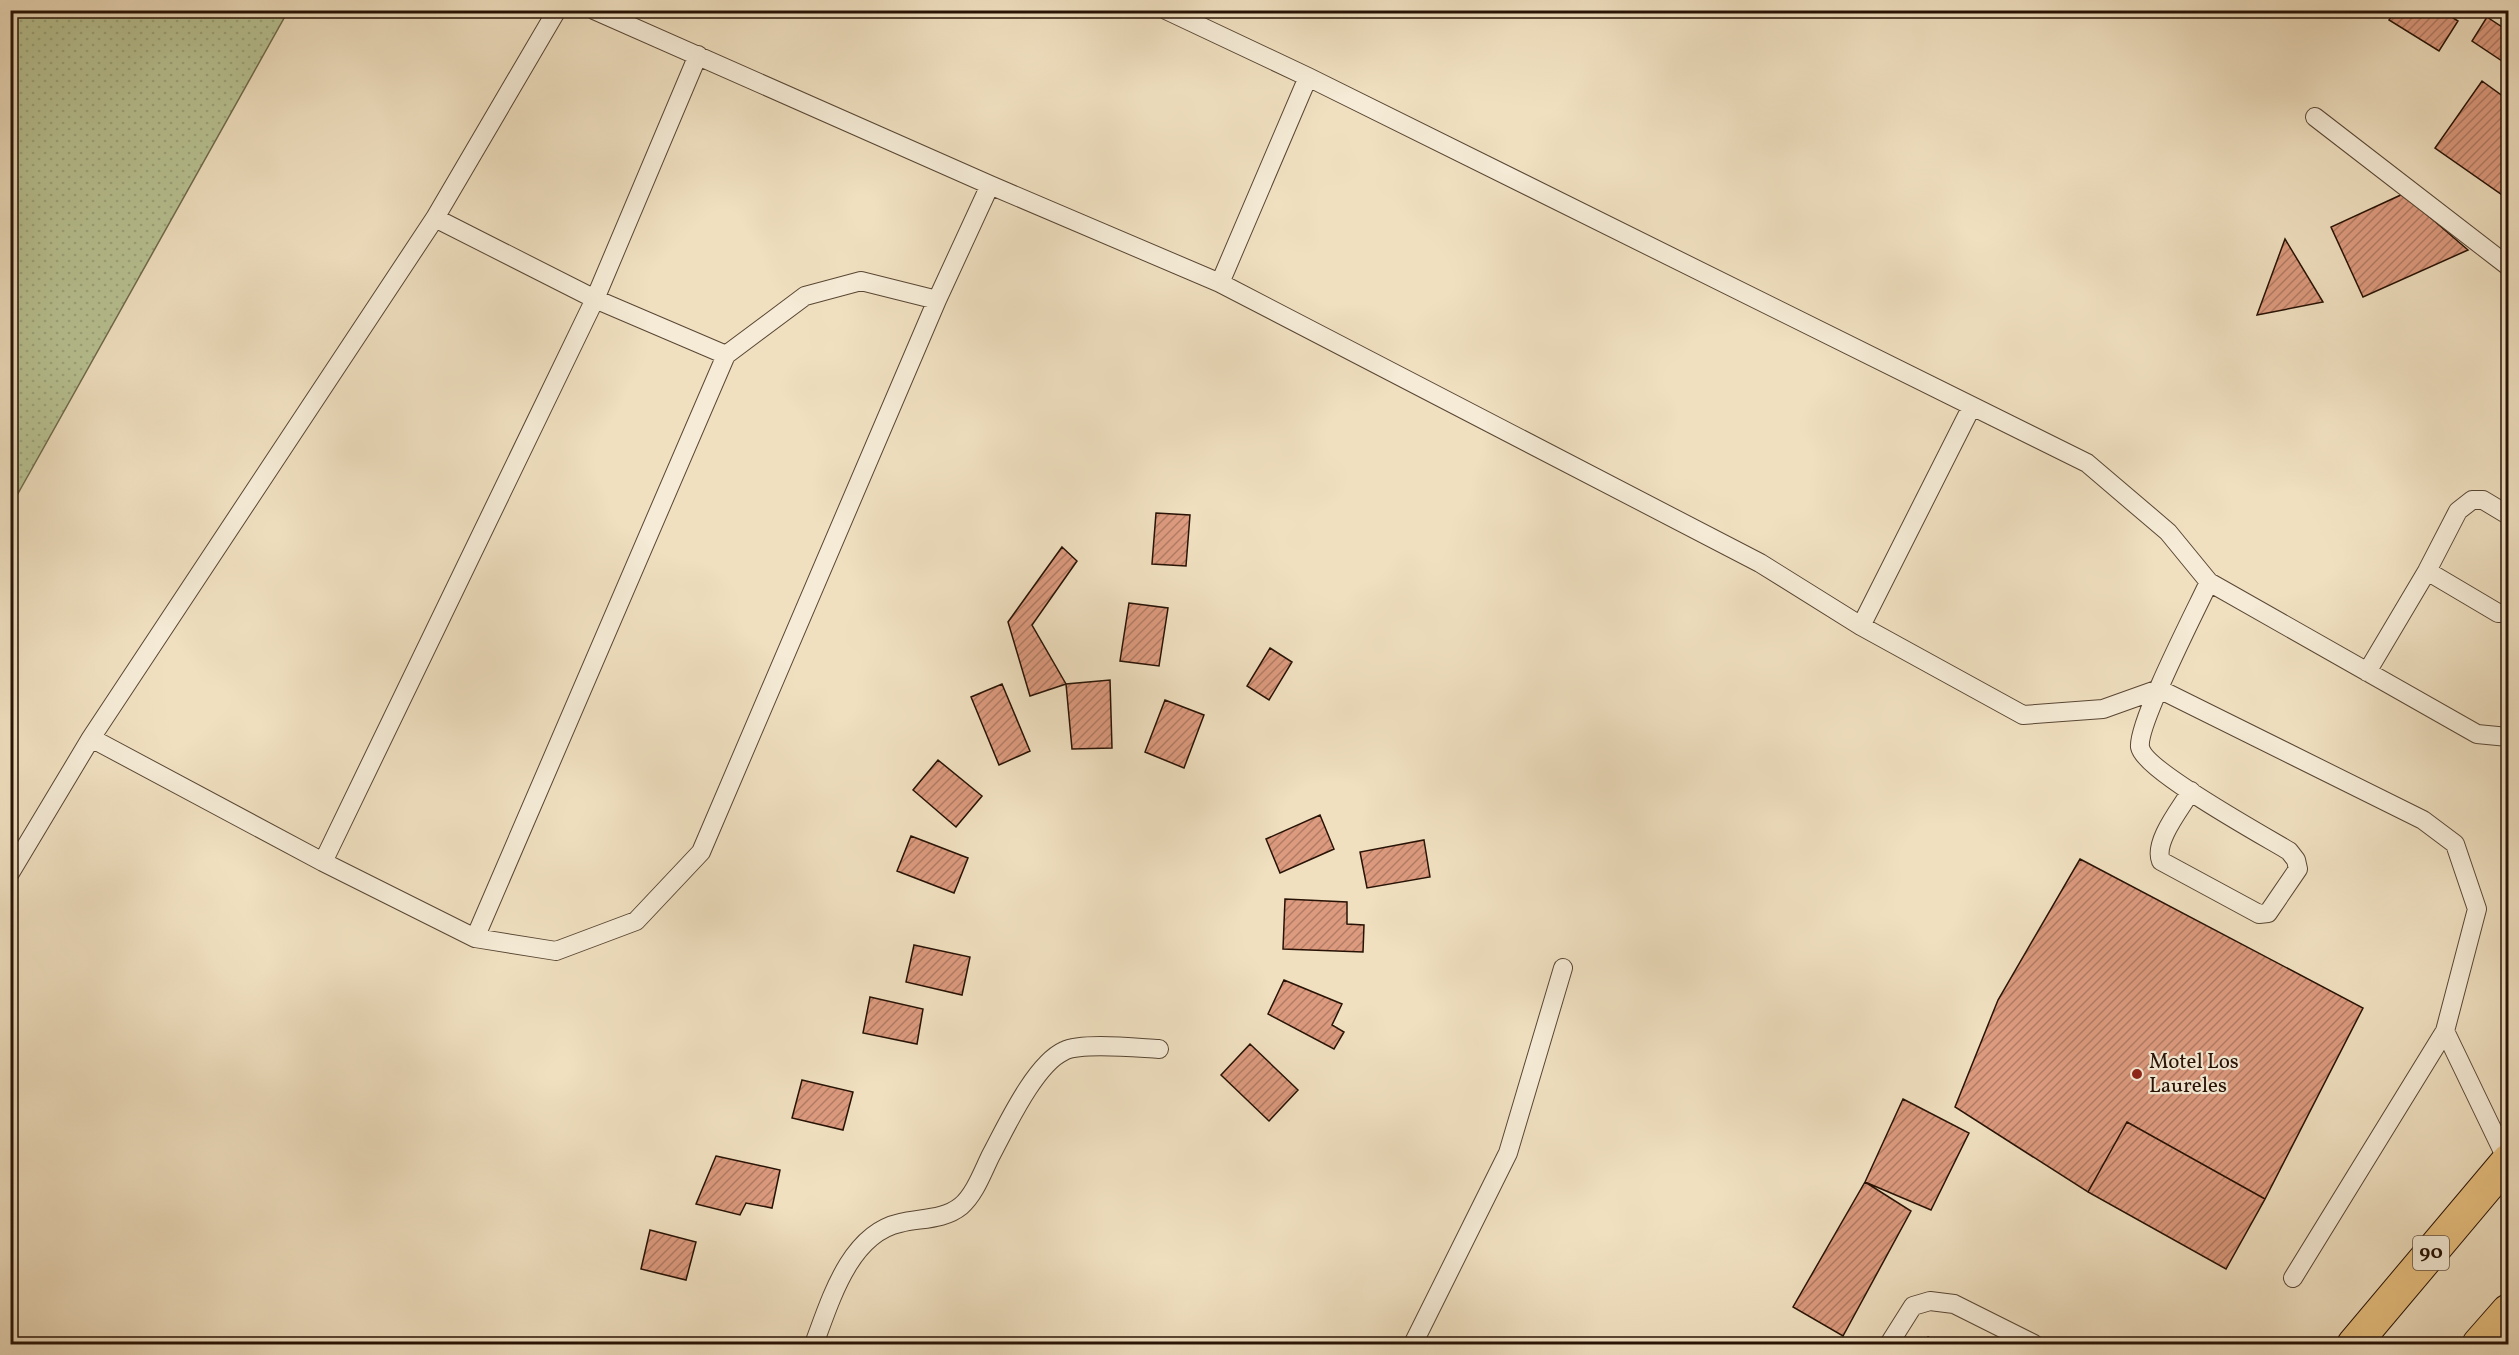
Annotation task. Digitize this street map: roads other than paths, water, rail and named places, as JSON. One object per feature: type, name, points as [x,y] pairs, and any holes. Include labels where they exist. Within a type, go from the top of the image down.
[{"type":"highway","name":"90","points":[[2354,1344],[2508,1162]]},
{"type":"highway","points":[[2479,1344],[2508,1311]]},
{"type":"lane","points":[[10,873],[91,738],[435,218],[557,10]]},
{"type":"lane","points":[[594,10],[990,185],[1220,283],[1760,563],[1861,626],[2023,715],[2103,709],[2159,689],[2423,820],[2455,844],[2477,909],[2445,1031],[2293,1278]]},
{"type":"lane","points":[[1166,10],[1308,77],[2087,463],[2168,532],[2209,582],[2477,735],[2508,737]]},
{"type":"lane","points":[[323,862],[595,299],[698,55]]},
{"type":"lane","points":[[1220,283],[1308,77]]},
{"type":"lane","points":[[2315,117],[2508,266]]},
{"type":"lane","points":[[91,738],[323,862],[475,938],[556,951],[636,921],[701,852],[937,300],[990,185]]},
{"type":"lane","points":[[435,218],[595,299],[726,355]]},
{"type":"lane","points":[[475,938],[726,355],[805,296],[861,281],[937,300]]},
{"type":"lane","points":[[1861,626],[1972,406]]},
{"type":"lane","points":[[2367,672],[2427,571],[2458,511],[2472,500],[2483,500],[2508,515]]},
{"type":"lane","points":[[2427,571],[2498,613],[2508,613]]},
{"type":"lane","points":[[2191,791],[2160,842],[2158,854],[2161,861],[2259,914],[2268,913],[2298,869],[2296,860],[2289,851],[2165,775],[2148,761],[2140,748],[2143,731],[2159,689],[2209,582]]},
{"type":"lane","points":[[1413,1344],[1508,1153],[1563,968]]},
{"type":"lane","points":[[2445,1031],[2508,1162]]},
{"type":"lane","points":[[814,1344],[841,1274],[866,1241],[897,1223],[942,1216],[961,1206],[973,1189],[1013,1113],[1041,1070],[1064,1050],[1106,1046],[1159,1049]]},
{"type":"lane","points":[[1889,1344],[1913,1306],[1930,1301],[1954,1304],[2034,1344]]},
{"type":"place","name":"Motel Los Laureles","points":[[2137,1074]]}]
